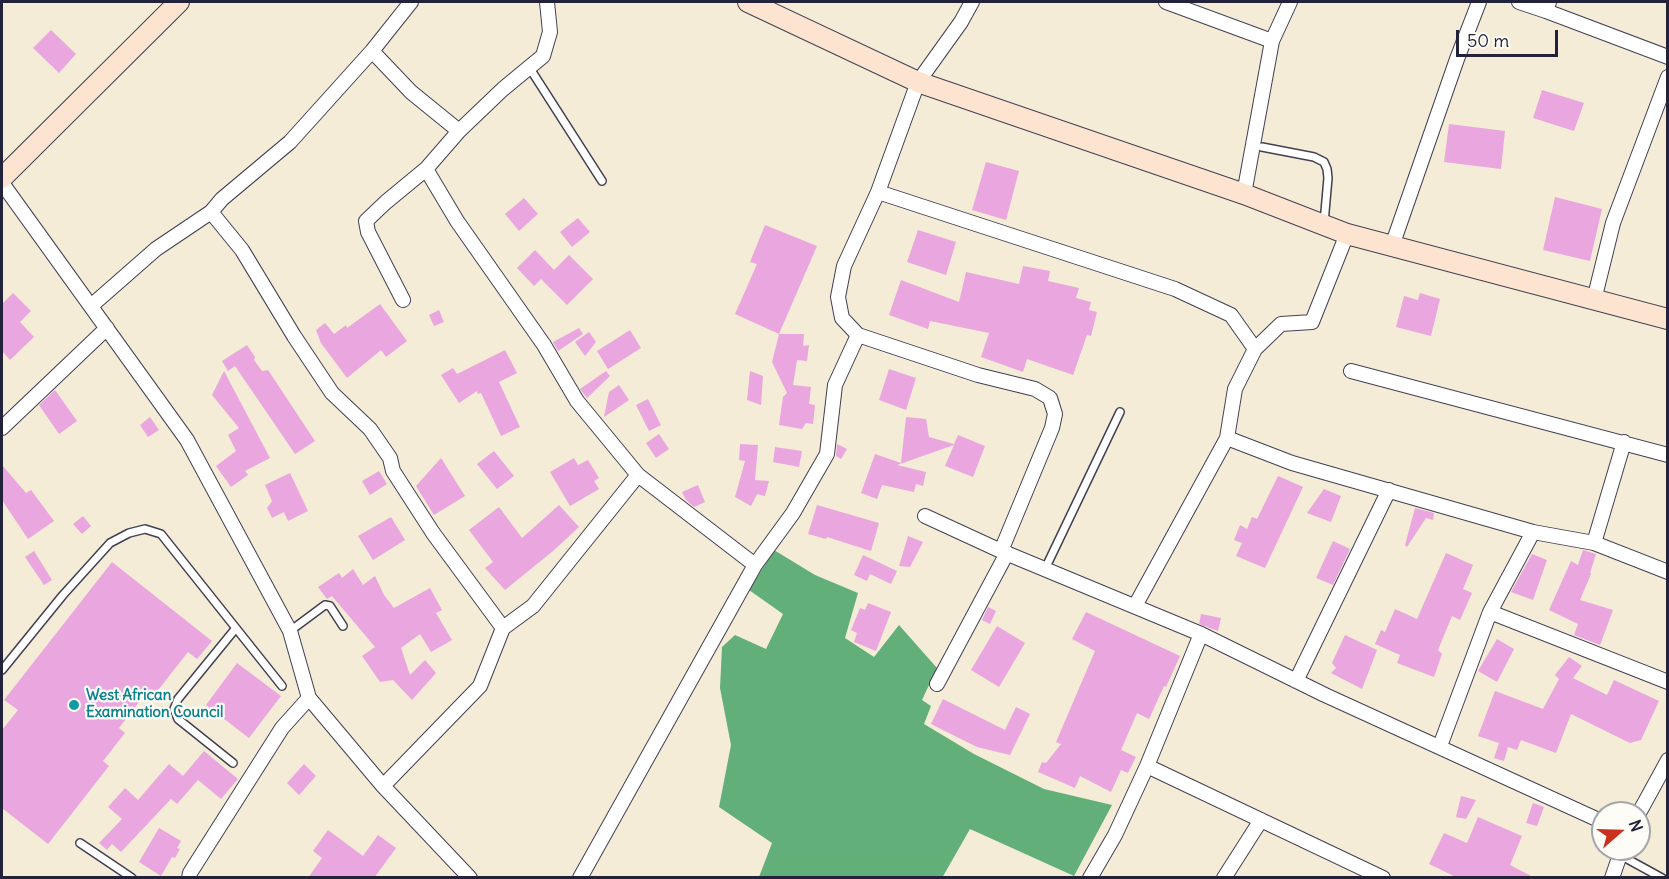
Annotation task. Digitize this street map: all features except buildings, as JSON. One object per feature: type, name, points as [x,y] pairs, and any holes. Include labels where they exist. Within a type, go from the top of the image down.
[{"type":"street","points":[[2,178],[179,2]]},
{"type":"street","points":[[91,306],[156,249],[211,212],[222,199],[290,142],[372,51],[411,2]]},
{"type":"street","points":[[403,300],[368,232],[366,221],[426,169],[459,131],[503,88],[543,56],[550,32],[547,2]]},
{"type":"street","points":[[748,2],[918,82],[1244,194],[1347,234],[1668,319]]},
{"type":"street","points":[[937,684],[1004,552],[1052,428],[1055,414],[1050,398],[1035,389],[978,375],[858,334],[842,318],[838,297],[844,266],[878,192],[918,82],[961,22],[972,2]]},
{"type":"street","points":[[1166,2],[1272,41]]},
{"type":"street","points":[[1244,194],[1272,41],[1290,2]]},
{"type":"street","points":[[1392,246],[1479,2]]},
{"type":"street","points":[[1519,2],[1548,6],[1668,57]]},
{"type":"street","points":[[372,51],[411,92],[459,131]]},
{"type":"street","points":[[1594,300],[1613,223],[1668,77]]},
{"type":"street","points":[[426,169],[457,220],[544,345],[577,401],[638,475],[755,565]]},
{"type":"street","points":[[2,183],[187,440],[290,631],[309,698],[383,786],[470,878]]},
{"type":"street","points":[[878,192],[1175,290],[1231,315],[1255,350]]},
{"type":"street","points":[[211,212],[242,250],[332,393],[376,437],[390,458],[393,471],[432,533],[503,628]]},
{"type":"street","points":[[1135,606],[1227,438],[1235,389],[1255,350],[1281,324],[1312,322],[1347,234]]},
{"type":"street","points":[[2,428],[108,328]]},
{"type":"street","points":[[580,878],[755,565],[793,513],[827,454],[835,385],[858,334]]},
{"type":"street","points":[[1351,371],[1668,455]]},
{"type":"street","points":[[1227,438],[1292,463],[1533,532],[1594,543],[1668,573]]},
{"type":"street","points":[[1594,543],[1624,442]]},
{"type":"street","points":[[383,786],[480,686],[503,628],[532,606],[638,475]]},
{"type":"street","points":[[1296,681],[1389,490]]},
{"type":"street","points":[[925,516],[1004,552],[1201,634],[1296,681],[1591,816]]},
{"type":"street","points":[[1440,746],[1490,612],[1533,532]]},
{"type":"street","points":[[1490,612],[1668,682]]},
{"type":"street","points":[[1090,878],[1115,835],[1147,766],[1201,634]]},
{"type":"street","points":[[189,878],[282,728],[309,698]]},
{"type":"street","points":[[1646,801],[1668,760]]},
{"type":"street","points":[[1147,766],[1383,878]]},
{"type":"street","points":[[1224,878],[1261,820]]},
{"type":"street","points":[[1612,878],[1618,861]]},
{"type":"lane","points":[[529,67],[602,182]]},
{"type":"lane","points":[[1262,147],[1314,157],[1324,162],[1328,178],[1324,225]]},
{"type":"lane","points":[[1045,569],[1120,412]]},
{"type":"lane","points":[[2,670],[63,595],[110,543],[129,533],[145,529],[161,534],[282,686]]},
{"type":"lane","points":[[290,631],[326,605],[330,606],[343,626]]},
{"type":"lane","points":[[233,763],[178,719],[174,709],[178,699],[236,628]]},
{"type":"lane","points":[[80,843],[132,878]]},
{"type":"lane","points":[[1635,861],[1662,878]]},
{"type":"green space","points":[[774,550],[815,575],[858,593],[845,638],[874,657],[899,625],[937,668],[922,700],[931,706],[924,724],[974,754],[1044,789],[1112,805],[1074,876],[970,829],[942,878],[759,877],[772,843],[719,807],[731,745],[720,688],[722,647],[735,635],[766,649],[783,614],[749,590]]},
{"type":"place","name":"West African Examination Council","points":[[74,705]]}]
